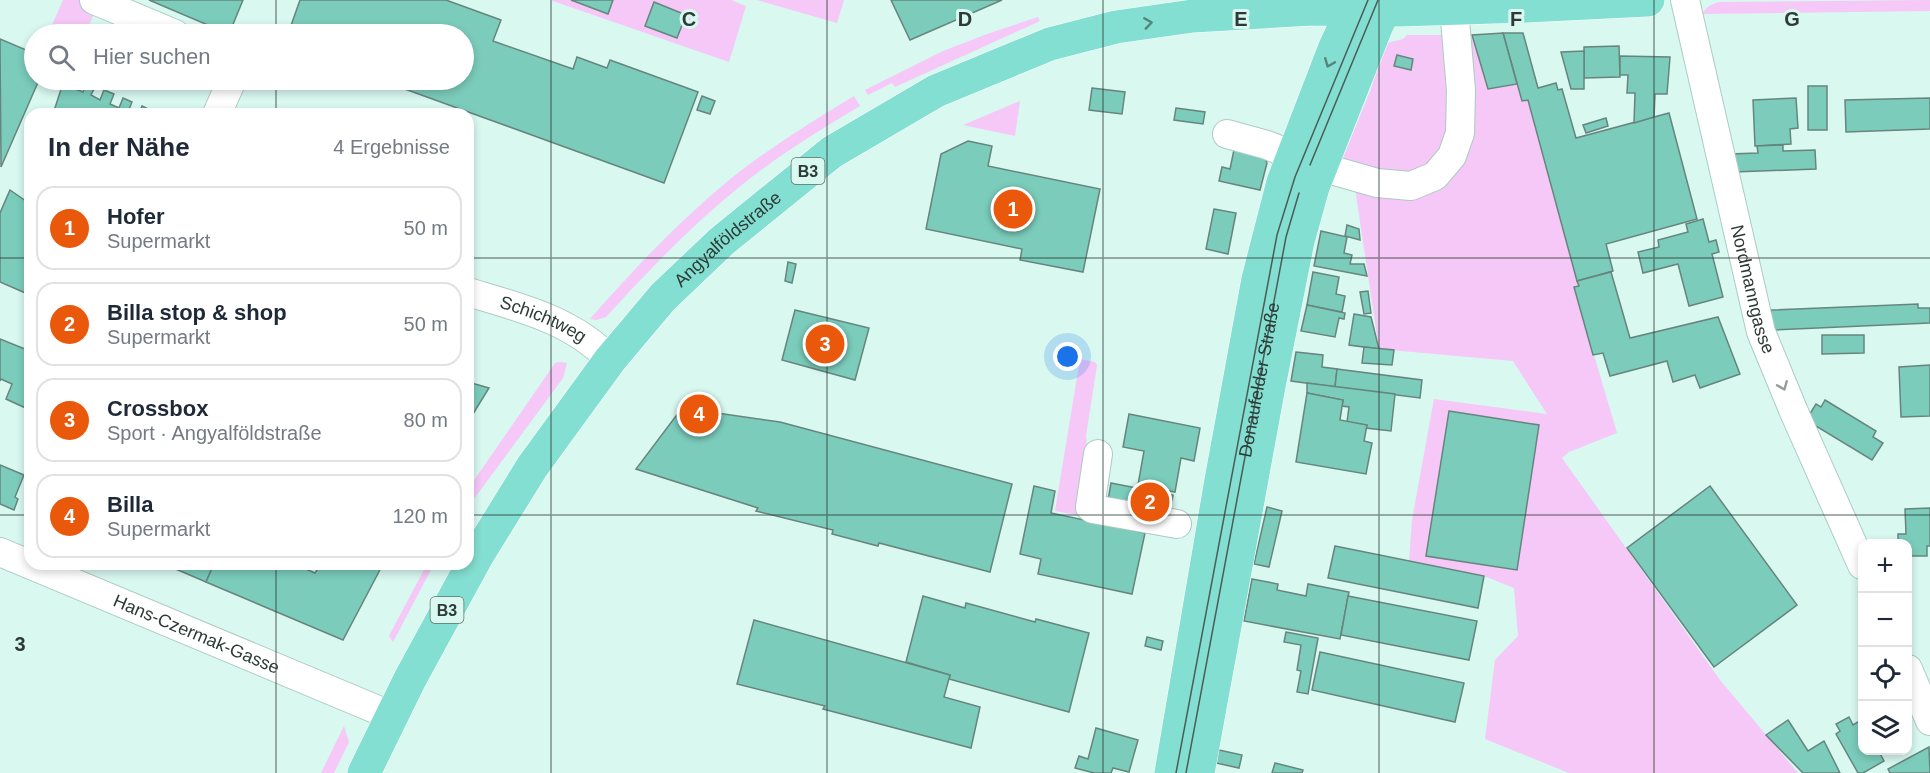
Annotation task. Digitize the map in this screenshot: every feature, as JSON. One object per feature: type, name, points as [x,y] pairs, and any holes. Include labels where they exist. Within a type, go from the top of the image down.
[{"type":"main road","name":"Angyalföldstraße","points":[[474,562],[603,353],[648,285],[708,228],[817,142],[925,81],[1043,28],[1112,7],[1150,0]]},
{"type":"main road","name":"B3","points":[[1373,5],[1454,8],[1648,0]]},
{"type":"main road","name":"Angyalföldstraße","points":[[474,523],[511,460],[603,353],[722,241],[832,152],[936,91],[1050,44],[1116,27],[1193,16],[1373,5]]},
{"type":"main road","name":"Donaufelder Straße","points":[[1198,773],[1298,241],[1308,162],[1377,25],[1373,5]]},
{"type":"main road","name":"Donaufelder Straße","points":[[1171,773],[1217,498],[1258,279],[1282,182],[1308,162]]},
{"type":"main road","name":"Angyalföldstraße","points":[[364,773],[384,712],[393,671],[448,570]]},
{"type":"main road","name":"Angyalföldstraße","points":[[344,773],[384,712],[410,679],[469,570]]},
{"type":"street","points":[[94,0],[152,24]]},
{"type":"street","name":"Nordmanngasse","points":[[1685,0],[1761,332],[1794,412],[1858,554]]},
{"type":"street","points":[[1227,134],[1268,145],[1308,162],[1377,183],[1411,186],[1435,176],[1452,156],[1460,133],[1461,90],[1454,8]]},
{"type":"street","points":[[220,108],[228,90]]},
{"type":"street","name":"Donaufelder Straße","points":[[1186,773],[1286,237],[1308,162]]},
{"type":"street","name":"Schichtweg","points":[[474,294],[542,314],[603,353]]},
{"type":"street","points":[[1098,454],[1090,507],[1177,524]]},
{"type":"street","name":"Hans-Czermak-Gasse","points":[[51,570],[384,712]]},
{"type":"street","points":[[1912,678],[1930,721]]},
{"type":"shaded area","points":[[63,0],[81,0],[97,7],[89,24],[52,24]]},
{"type":"shaded area","points":[[550,0],[731,0],[746,6],[729,62]]},
{"type":"shaded area","points":[[757,0],[844,0],[837,23]]},
{"type":"shaded area","points":[[1930,0],[1930,11],[1701,14],[1709,6],[1718,2]]},
{"type":"shaded area","points":[[1038,17],[1040,21],[895,87],[892,83],[868,95],[865,90],[943,51]]},
{"type":"shaded area","points":[[1407,35],[1472,35],[1488,89],[1517,84],[1522,101],[1528,100],[1579,286],[1574,287],[1617,433],[1569,452],[1562,458],[1720,680],[1798,773],[1569,773],[1485,739],[1495,660],[1518,636],[1514,588],[1484,576],[1409,561],[1412,520],[1434,399],[1547,414],[1513,361],[1379,349],[1355,188],[1340,165],[1371,89],[1383,44],[1403,39]]},
{"type":"shaded area","points":[[854,96],[860,106],[752,177],[686,234],[606,317],[590,319],[656,247],[729,180],[790,136]]},
{"type":"shaded area","points":[[1020,101],[1015,136],[963,125]]},
{"type":"shaded area","points":[[1080,359],[1095,362],[1097,365],[1077,515],[1055,511]]},
{"type":"shaded area","points":[[555,363],[567,363],[563,378],[474,499],[475,479]]},
{"type":"shaded area","points":[[424,570],[431,570],[393,642],[389,636]]},
{"type":"shaded area","points":[[344,726],[349,742],[334,773],[321,773]]},
{"type":"building","points":[[149,0],[243,0],[233,24],[205,24]]},
{"type":"building","points":[[300,0],[446,0],[501,20],[493,41],[573,69],[577,57],[607,68],[610,60],[698,92],[664,183],[474,114],[474,108],[457,108],[408,90],[474,90],[474,24],[292,24]]},
{"type":"building","points":[[571,0],[613,0],[608,14]]},
{"type":"building","points":[[891,0],[1002,0],[910,40]]},
{"type":"building","points":[[654,2],[686,15],[677,38],[645,26]]},
{"type":"building","points":[[1503,33],[1523,33],[1538,88],[1556,83],[1558,90],[1562,89],[1576,138],[1669,113],[1697,219],[1606,244],[1613,271],[1577,281],[1528,100],[1522,101]]},
{"type":"building","points":[[1503,33],[1517,84],[1488,89],[1472,35]]},
{"type":"building","points":[[0,39],[24,49],[24,90],[35,90],[27,108],[24,108],[24,114],[1,167]]},
{"type":"building","points":[[1619,46],[1620,77],[1584,78],[1584,47]]},
{"type":"building","points":[[1584,51],[1584,89],[1571,89],[1561,52]]},
{"type":"building","points":[[1397,55],[1413,59],[1411,70],[1394,66]]},
{"type":"building","points":[[1620,56],[1670,57],[1667,94],[1655,94],[1654,117],[1634,123],[1635,93],[1627,93],[1628,75],[1620,75]]},
{"type":"building","points":[[1808,86],[1827,86],[1827,130],[1808,130]]},
{"type":"building","points":[[1092,88],[1125,92],[1122,114],[1089,110]]},
{"type":"building","points":[[61,90],[83,92],[84,90],[94,90],[91,95],[100,100],[104,90],[114,94],[110,104],[119,108],[55,108]]},
{"type":"building","points":[[702,96],[715,101],[710,114],[697,110]]},
{"type":"building","points":[[123,98],[132,102],[130,108],[119,108]]},
{"type":"building","points":[[1796,98],[1798,128],[1790,129],[1791,144],[1755,146],[1753,100]]},
{"type":"building","points":[[1930,98],[1930,129],[1846,132],[1845,100]]},
{"type":"building","points":[[1176,108],[1205,112],[1203,124],[1174,120]]},
{"type":"building","points":[[1606,118],[1608,126],[1586,133],[1583,125]]},
{"type":"building","points":[[968,141],[992,146],[988,166],[1100,189],[1083,272],[1020,260],[1022,249],[926,229],[941,154]]},
{"type":"building","points":[[1235,145],[1262,153],[1267,163],[1260,190],[1219,181],[1222,167],[1230,169]]},
{"type":"building","points":[[1783,145],[1783,151],[1815,150],[1816,169],[1734,172],[1729,154],[1758,153],[1757,146]]},
{"type":"building","points":[[10,190],[24,200],[24,292],[0,282],[0,213]]},
{"type":"building","points":[[1214,209],[1236,213],[1228,254],[1206,249]]},
{"type":"building","points":[[1703,219],[1709,242],[1716,240],[1719,252],[1712,254],[1723,297],[1689,306],[1678,264],[1643,273],[1638,252],[1659,247],[1658,240],[1688,232],[1686,224]]},
{"type":"building","points":[[1347,225],[1359,229],[1360,240],[1345,236]]},
{"type":"building","points":[[1321,231],[1347,237],[1344,253],[1352,255],[1350,264],[1364,264],[1367,276],[1314,266]]},
{"type":"building","points":[[788,262],[796,264],[792,283],[785,281]]},
{"type":"building","points":[[1313,272],[1339,277],[1336,294],[1345,296],[1342,312],[1307,305]]},
{"type":"building","points":[[1611,272],[1630,338],[1718,317],[1740,374],[1700,388],[1695,375],[1673,382],[1667,361],[1610,376],[1603,353],[1593,355],[1574,287],[1579,286],[1577,281]]},
{"type":"building","points":[[1368,291],[1371,313],[1364,314],[1360,292]]},
{"type":"building","points":[[1918,304],[1918,308],[1930,308],[1930,323],[1772,330],[1771,310]]},
{"type":"building","points":[[1307,305],[1345,313],[1344,319],[1339,318],[1335,337],[1301,331]]},
{"type":"building","points":[[795,310],[869,328],[855,380],[782,360]]},
{"type":"building","points":[[1354,314],[1371,317],[1379,349],[1349,345]]},
{"type":"building","points":[[1822,335],[1864,335],[1864,353],[1822,354]]},
{"type":"building","points":[[0,339],[24,349],[24,407],[6,399],[12,384],[1,379],[0,381]]},
{"type":"building","points":[[1364,347],[1394,350],[1392,365],[1362,363]]},
{"type":"building","points":[[1296,352],[1323,355],[1322,367],[1337,369],[1335,387],[1291,381]]},
{"type":"building","points":[[1930,365],[1930,416],[1901,417],[1899,367]]},
{"type":"building","points":[[1337,369],[1422,380],[1420,398],[1335,387]]},
{"type":"building","points":[[1307,383],[1395,394],[1391,431],[1366,428],[1367,425],[1347,422],[1349,407],[1342,406],[1343,400],[1307,393]]},
{"type":"building","points":[[474,384],[489,388],[474,412]]},
{"type":"building","points":[[1307,393],[1343,400],[1340,420],[1367,425],[1364,441],[1372,443],[1366,474],[1296,462]]},
{"type":"building","points":[[1825,400],[1876,431],[1873,437],[1883,443],[1872,460],[1806,420],[1816,404],[1821,407]]},
{"type":"building","points":[[682,408],[780,422],[1012,484],[990,572],[879,543],[878,546],[832,534],[833,530],[756,511],[758,508],[636,469]]},
{"type":"building","points":[[1449,411],[1539,425],[1517,570],[1426,556]]},
{"type":"building","points":[[1129,414],[1200,428],[1194,461],[1181,458],[1175,492],[1138,485],[1144,451],[1123,447]]},
{"type":"building","points":[[0,465],[24,475],[15,497],[18,499],[14,510],[0,504]]},
{"type":"building","points":[[1111,483],[1173,495],[1169,519],[1107,506]]},
{"type":"building","points":[[1034,486],[1055,491],[1051,513],[1145,533],[1132,594],[1038,574],[1041,559],[1020,554]]},
{"type":"building","points":[[1710,486],[1797,605],[1714,667],[1627,548]]},
{"type":"building","points":[[1267,507],[1282,511],[1269,567],[1254,564]]},
{"type":"building","points":[[1930,508],[1930,546],[1927,546],[1927,556],[1912,556],[1912,539],[1898,539],[1898,534],[1906,534],[1905,509]]},
{"type":"building","points":[[1335,546],[1484,576],[1478,608],[1328,578]]},
{"type":"building","points":[[178,570],[211,570],[206,582]]},
{"type":"building","points":[[211,570],[308,570],[315,573],[317,570],[380,570],[343,640],[206,582]]},
{"type":"building","points":[[1252,579],[1278,584],[1277,590],[1306,596],[1308,584],[1349,592],[1340,639],[1244,621]]},
{"type":"building","points":[[923,596],[965,608],[966,603],[1035,622],[1036,619],[1089,633],[1069,712],[949,679],[950,675],[906,662]]},
{"type":"building","points":[[1348,596],[1477,621],[1469,660],[1341,635]]},
{"type":"building","points":[[754,620],[950,675],[944,697],[980,707],[971,748],[823,709],[825,706],[737,684]]},
{"type":"building","points":[[1286,632],[1318,638],[1308,694],[1297,692],[1301,671],[1297,670],[1301,645],[1284,642]]},
{"type":"building","points":[[1147,637],[1163,641],[1161,650],[1145,646]]},
{"type":"building","points":[[1320,652],[1464,683],[1455,722],[1312,690]]},
{"type":"building","points":[[1849,717],[1853,725],[1858,722],[1858,755],[1881,755],[1884,761],[1863,773],[1858,773],[1836,734],[1840,731],[1836,724]]},
{"type":"building","points":[[1788,720],[1808,751],[1824,741],[1840,773],[1803,773],[1766,735]]},
{"type":"building","points":[[1096,728],[1138,740],[1129,772],[1113,768],[1111,773],[1094,773],[1075,768],[1079,756],[1088,759]]},
{"type":"building","points":[[1929,747],[1930,773],[1890,773],[1888,769]]},
{"type":"building","points":[[1219,750],[1242,755],[1239,768],[1216,763]]},
{"type":"building","points":[[1275,763],[1303,770],[1302,773],[1272,773]]},
{"type":"tram line","points":[[1176,773],[1277,235],[1295,177],[1368,0]]},
{"type":"tram line","points":[[1310,165],[1378,0]]},
{"type":"tram line","points":[[1186,773],[1286,237],[1299,193]]},
{"type":"place","name":"Hofer","points":[[1013,209]]},
{"type":"place","name":"Crossbox","points":[[825,344]]},
{"type":"place","name":"Billa","points":[[699,414]]},
{"type":"place","name":"Billa stop & shop","points":[[1150,502]]}]
